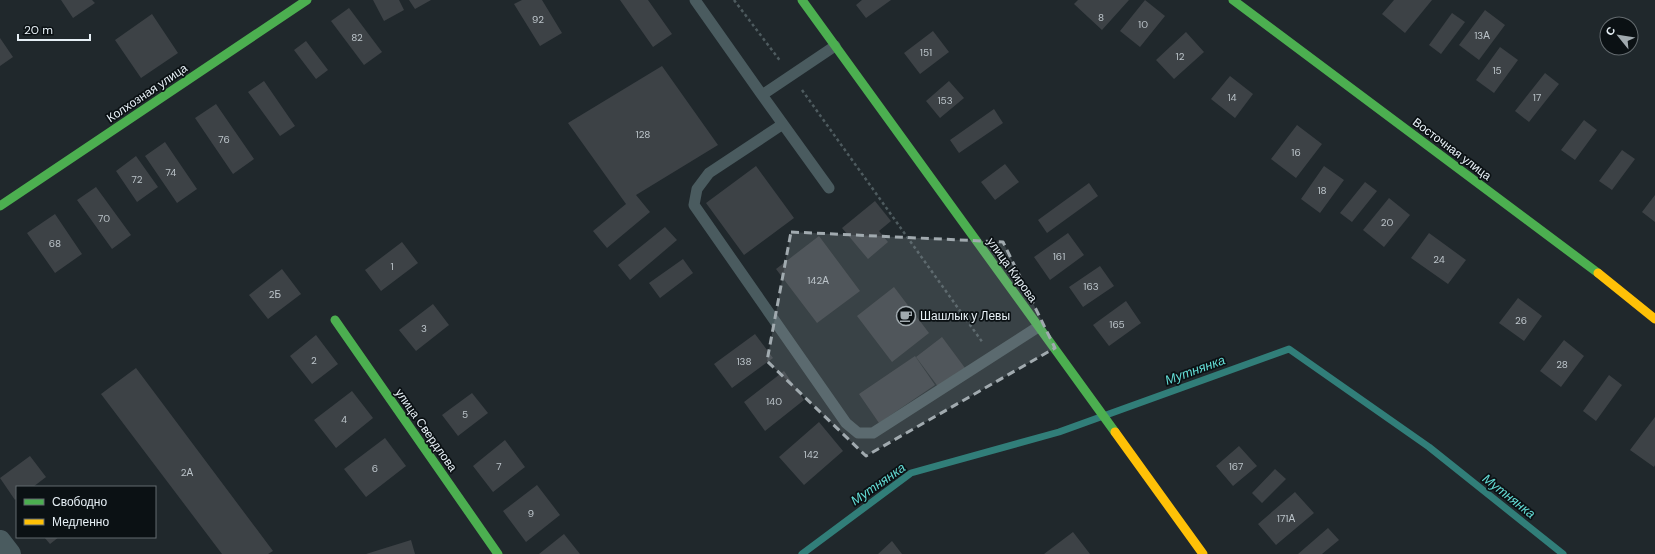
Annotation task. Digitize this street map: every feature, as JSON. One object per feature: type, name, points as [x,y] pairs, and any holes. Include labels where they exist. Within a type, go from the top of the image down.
[{"type":"street","name":"Колхозная улица","points":[[0,206],[307,0]]},
{"type":"street","name":"улица Кирова","points":[[802,0],[1203,554]]},
{"type":"street","name":"Восточная улица","points":[[1233,0],[1589,266],[1655,319]]},
{"type":"street","name":"улица Свердлова","points":[[335,320],[498,554]]},
{"type":"street","points":[[0,541],[10,554]]},
{"type":"lane","points":[[695,0],[829,188]]},
{"type":"lane","points":[[762,95],[835,46]]},
{"type":"lane","points":[[783,124],[709,173],[697,189],[694,205],[846,423],[858,432],[873,433],[1038,327]]},
{"type":"path","points":[[734,0],[791,75],[992,356]]},
{"type":"highlighted area","points":[[791,232],[1003,242],[1055,348],[866,456],[767,361]]},
{"type":"building","points":[[61,0],[92,0],[95,3],[73,18]]},
{"type":"building","points":[[373,0],[399,0],[404,10],[384,21]]},
{"type":"building","points":[[409,0],[431,0],[415,9]]},
{"type":"building","points":[[522,0],[542,0],[562,33],[540,46],[514,4]]},
{"type":"building","points":[[620,0],[648,0],[672,34],[653,47]]},
{"type":"building","points":[[862,0],[891,0],[866,18],[856,5]]},
{"type":"building","points":[[1078,0],[1129,0],[1102,30],[1074,4]]},
{"type":"building","points":[[1145,0],[1165,16],[1140,47],[1120,31]]},
{"type":"building","points":[[1394,0],[1432,0],[1405,33],[1382,14]]},
{"type":"building","points":[[349,8],[382,52],[364,65],[331,21]]},
{"type":"building","points":[[1485,10],[1505,25],[1479,60],[1459,45]]},
{"type":"building","points":[[1452,13],[1465,22],[1441,54],[1429,45]]},
{"type":"building","points":[[152,14],[178,53],[141,78],[115,40]]},
{"type":"building","points":[[933,31],[949,52],[920,74],[904,53]]},
{"type":"building","points":[[1186,32],[1204,52],[1174,79],[1156,60]]},
{"type":"building","points":[[0,38],[13,57],[0,66]]},
{"type":"building","points":[[306,41],[328,70],[316,79],[294,50]]},
{"type":"building","points":[[1500,47],[1518,60],[1494,93],[1476,80]]},
{"type":"building","points":[[662,66],[718,145],[636,195],[650,212],[607,248],[593,231],[626,204],[568,123]]},
{"type":"building","points":[[1545,73],[1559,84],[1529,122],[1515,111]]},
{"type":"building","points":[[1230,76],[1253,94],[1235,118],[1211,99]]},
{"type":"building","points":[[264,81],[295,126],[280,136],[248,92]]},
{"type":"building","points":[[949,81],[964,98],[940,118],[926,101]]},
{"type":"building","points":[[216,104],[254,159],[233,174],[195,118]]},
{"type":"building","points":[[994,109],[1003,123],[959,153],[950,140]]},
{"type":"building","points":[[1584,120],[1597,130],[1575,160],[1561,150]]},
{"type":"building","points":[[1297,125],[1322,144],[1296,178],[1271,159]]},
{"type":"building","points":[[165,142],[197,189],[177,203],[145,156]]},
{"type":"building","points":[[1622,150],[1635,159],[1612,190],[1599,181]]},
{"type":"building","points":[[136,156],[158,187],[137,202],[116,171]]},
{"type":"building","points":[[1005,164],[1019,182],[995,200],[981,182]]},
{"type":"building","points":[[756,166],[794,218],[744,255],[706,203]]},
{"type":"building","points":[[1324,166],[1344,180],[1320,213],[1301,199]]},
{"type":"building","points":[[1365,182],[1377,191],[1352,222],[1340,213]]},
{"type":"building","points":[[1089,183],[1098,196],[1047,233],[1038,220]]},
{"type":"building","points":[[96,187],[131,235],[112,249],[77,200]]},
{"type":"building","points":[[1655,195],[1655,222],[1642,212]]},
{"type":"building","points":[[1389,198],[1410,215],[1384,247],[1363,230]]},
{"type":"building","points":[[875,201],[891,221],[879,231],[888,242],[868,259],[842,228]]},
{"type":"building","points":[[55,214],[82,254],[55,273],[27,233]]},
{"type":"building","points":[[665,227],[677,240],[630,280],[618,265]]},
{"type":"building","points":[[1068,233],[1084,255],[1050,280],[1034,257]]},
{"type":"building","points":[[1429,233],[1466,260],[1448,284],[1411,258]]},
{"type":"building","points":[[819,236],[860,291],[817,323],[776,269]]},
{"type":"building","points":[[402,242],[418,263],[381,291],[365,270]]},
{"type":"building","points":[[683,259],[693,273],[660,298],[649,283]]},
{"type":"building","points":[[1100,266],[1114,286],[1083,307],[1069,287]]},
{"type":"building","points":[[282,269],[301,294],[268,319],[249,295]]},
{"type":"building","points":[[894,287],[929,333],[892,362],[857,316]]},
{"type":"building","points":[[1518,298],[1542,316],[1524,341],[1499,323]]},
{"type":"building","points":[[1126,301],[1141,323],[1109,346],[1093,325]]},
{"type":"building","points":[[433,304],[449,325],[416,351],[399,330]]},
{"type":"building","points":[[755,334],[773,358],[732,388],[714,364]]},
{"type":"building","points":[[316,335],[338,364],[312,384],[290,356]]},
{"type":"building","points":[[942,337],[965,368],[939,388],[916,357]]},
{"type":"building","points":[[1564,340],[1584,356],[1561,387],[1540,371]]},
{"type":"building","points":[[915,356],[935,385],[879,423],[859,394]]},
{"type":"building","points":[[136,368],[273,551],[268,554],[222,554],[101,394]]},
{"type":"building","points":[[784,371],[804,400],[765,431],[744,402]]},
{"type":"building","points":[[1609,375],[1622,385],[1596,421],[1583,411]]},
{"type":"building","points":[[352,391],[373,418],[336,448],[314,420]]},
{"type":"building","points":[[472,393],[488,413],[458,436],[442,415]]},
{"type":"building","points":[[1655,417],[1655,465],[1654,467],[1630,450]]},
{"type":"building","points":[[819,422],[843,451],[804,485],[779,457]]},
{"type":"building","points":[[385,438],[406,466],[366,497],[344,469]]},
{"type":"building","points":[[505,440],[525,467],[493,492],[473,466]]},
{"type":"building","points":[[1239,446],[1257,466],[1233,486],[1216,466]]},
{"type":"building","points":[[30,456],[46,477],[34,486],[16,486],[15,500],[0,478]]},
{"type":"building","points":[[1275,469],[1286,479],[1262,503],[1252,493]]},
{"type":"building","points":[[537,485],[560,515],[526,542],[503,511]]},
{"type":"building","points":[[1295,492],[1314,513],[1276,545],[1258,524]]},
{"type":"building","points":[[1328,528],[1339,540],[1322,554],[1298,554]]},
{"type":"building","points":[[1073,532],[1090,554],[1044,554]]},
{"type":"building","points":[[564,534],[580,554],[539,554]]},
{"type":"building","points":[[45,538],[58,538],[50,544]]},
{"type":"building","points":[[411,540],[415,554],[366,554]]},
{"type":"building","points":[[892,541],[902,554],[878,554]]},
{"type":"waterway","name":"Мутнянка","points":[[802,554],[911,473],[1059,432],[1289,349],[1429,447],[1563,554]]},
{"type":"traffic: fast","points":[[0,206],[307,0]]},
{"type":"traffic: fast","points":[[802,0],[1115,432]]},
{"type":"traffic: fast","points":[[1233,0],[1598,273]]},
{"type":"traffic: fast","points":[[335,320],[498,554]]},
{"type":"traffic: slow","points":[[1598,273],[1655,319]]},
{"type":"traffic: slow","points":[[1115,432],[1203,554]]},
{"type":"place","name":"Шашлык у Левы","points":[[906,316]]}]
